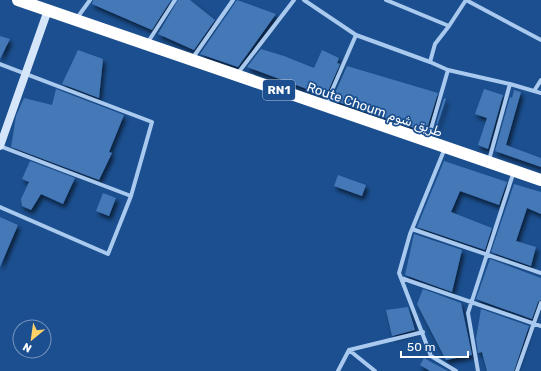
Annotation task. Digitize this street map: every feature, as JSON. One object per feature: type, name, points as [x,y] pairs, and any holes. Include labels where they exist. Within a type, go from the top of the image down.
[{"type":"highway","name":"Route Choum طريق شوم","points":[[18,0],[325,107],[541,180]]},
{"type":"street","points":[[75,20],[90,0]]},
{"type":"street","points":[[147,44],[174,0]]},
{"type":"street","points":[[191,60],[233,0]]},
{"type":"street","points":[[236,75],[294,0]]},
{"type":"street","points":[[304,0],[356,35],[448,70],[510,84],[541,93]]},
{"type":"street","points":[[386,0],[449,26]]},
{"type":"street","points":[[430,62],[435,44],[466,0],[541,40]]},
{"type":"street","points":[[48,10],[0,146],[131,196]]},
{"type":"street","points":[[325,107],[356,35]]},
{"type":"street","points":[[0,64],[152,122],[131,196],[108,254],[0,207]]},
{"type":"street","points":[[427,142],[448,70]]},
{"type":"street","points":[[534,91],[541,80]]},
{"type":"street","points":[[489,163],[510,84]]},
{"type":"street","points":[[445,148],[412,229],[399,273],[424,332],[431,356],[456,371]]},
{"type":"street","points":[[478,371],[468,313],[514,172]]},
{"type":"street","points":[[412,229],[541,273]]},
{"type":"street","points":[[401,278],[541,326]]},
{"type":"street","points":[[517,371],[541,303]]},
{"type":"street","points":[[338,371],[349,350],[424,332]]},
{"type":"street","points":[[349,350],[375,371]]},
{"type":"building","points":[[93,0],[171,0],[152,30],[92,4]]},
{"type":"building","points":[[178,0],[190,0],[215,20],[194,50],[158,34]]},
{"type":"building","points":[[237,0],[276,14],[238,67],[200,54]]},
{"type":"building","points":[[0,36],[10,39],[0,59]]},
{"type":"building","points":[[261,49],[314,68],[322,50],[339,58],[337,63],[340,64],[326,96],[247,67]]},
{"type":"building","points":[[78,50],[103,59],[99,98],[62,84]]},
{"type":"building","points":[[347,66],[438,93],[426,132],[332,100]]},
{"type":"building","points":[[56,89],[124,115],[109,152],[112,153],[99,180],[11,147],[16,116],[24,98],[52,105]]},
{"type":"building","points":[[484,89],[503,95],[488,149],[478,145],[487,118],[475,114]]},
{"type":"building","points":[[514,90],[521,92],[506,145],[541,158],[541,167],[495,151],[510,97],[512,98]]},
{"type":"building","points":[[444,98],[446,99],[435,132],[434,131]]},
{"type":"building","points":[[30,161],[75,178],[63,204],[41,194],[31,210],[22,206],[21,199],[29,182],[22,179]]},
{"type":"building","points":[[444,161],[507,182],[499,205],[460,191],[451,212],[492,228],[485,250],[417,227]]},
{"type":"building","points":[[338,175],[366,185],[362,196],[334,186]]},
{"type":"building","points":[[514,184],[541,192],[541,214],[527,208],[516,241],[536,247],[531,266],[491,252]]},
{"type":"building","points":[[103,193],[116,198],[109,216],[96,211]]},
{"type":"building","points":[[0,217],[18,225],[0,267]]},
{"type":"building","points":[[414,234],[462,250],[452,292],[405,275]]},
{"type":"building","points":[[490,259],[541,278],[541,300],[538,302],[532,319],[476,299]]},
{"type":"building","points":[[423,289],[461,303],[472,355],[446,360],[417,304]]},
{"type":"building","points":[[408,307],[415,330],[392,336],[386,310]]},
{"type":"building","points":[[481,309],[529,326],[514,371],[487,371],[482,352],[478,353],[476,339]]},
{"type":"building","points":[[424,358],[448,371],[430,371],[420,365]]}]
